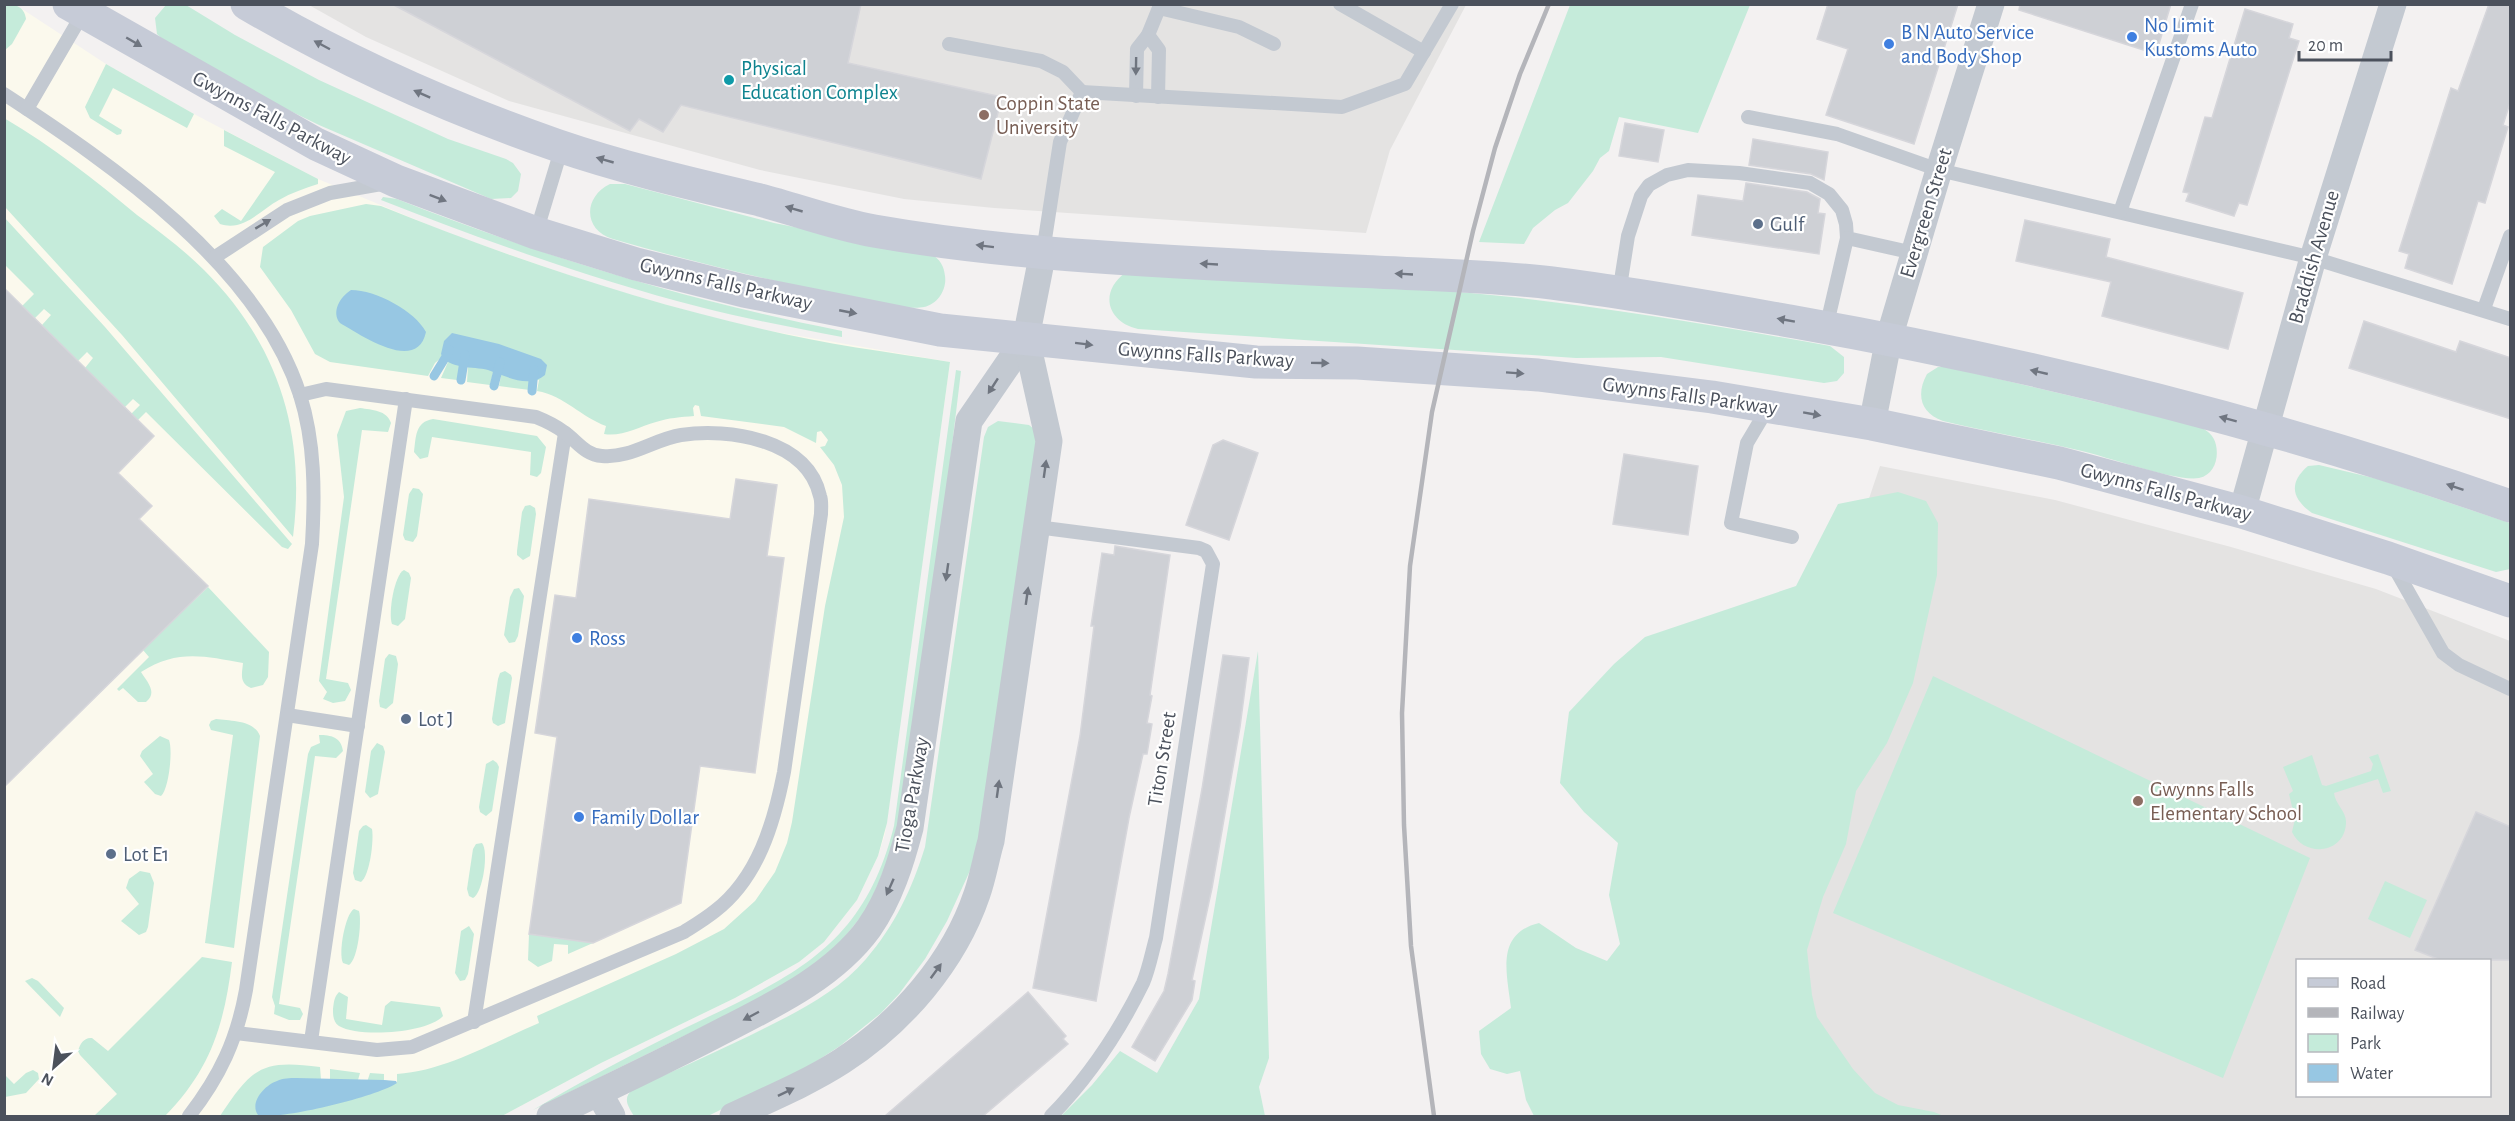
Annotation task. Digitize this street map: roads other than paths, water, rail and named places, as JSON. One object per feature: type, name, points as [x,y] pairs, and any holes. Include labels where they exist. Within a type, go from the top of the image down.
[{"type":"main road","points":[[247,4],[351,61],[417,92],[562,147],[666,178],[773,203],[869,231],[1043,252],[1151,261],[1522,280],[1619,293],[1889,338],[2124,392],[2265,428],[2433,479],[2511,506]]},
{"type":"main road","name":"Gwynns Falls Parkway","points":[[80,7],[316,144],[396,181],[536,233],[636,264],[744,291],[940,330],[1256,362],[1357,363],[1539,375],[1712,397],[1872,424],[2059,463],[2242,512],[2388,558],[2511,602]]},
{"type":"street","name":"Evergreen Street","points":[[1872,424],[1889,338],[1991,4]]},
{"type":"street","name":"Braddish Avenue","points":[[2242,512],[2313,258],[2392,4]]},
{"type":"street","name":"Tioga Parkway","points":[[550,1116],[757,1013],[795,991],[838,960],[868,928],[899,867],[910,828],[969,421],[1026,338],[1043,252]]},
{"type":"street","name":"Tioga Parkway","points":[[733,1116],[841,1062],[878,1035],[935,973],[960,935],[977,893],[990,841],[1049,441],[1026,338]]},
{"type":"street","points":[[599,1093],[612,1116]]},
{"type":"lane","points":[[1340,4],[1425,52]]},
{"type":"lane","points":[[949,44],[1041,61],[1063,72],[1082,92],[1342,107],[1405,84],[1452,4]]},
{"type":"lane","points":[[2120,212],[2192,4]]},
{"type":"lane","points":[[27,109],[80,7]]},
{"type":"lane","points":[[1136,96],[1137,49],[1148,35],[1160,8],[1239,27],[1274,44]]},
{"type":"lane","points":[[1148,35],[1159,50],[1158,97]]},
{"type":"lane","points":[[1043,252],[1060,142],[1082,92]]},
{"type":"lane","points":[[4,94],[72,139],[131,185],[215,257],[264,321],[284,357],[300,395],[311,451],[314,515],[309,568],[248,980],[236,1033],[224,1064],[209,1090],[189,1116]]},
{"type":"lane","points":[[1748,117],[1837,134],[1939,170],[2313,258],[2511,319]]},
{"type":"lane","points":[[536,233],[562,147]]},
{"type":"lane","points":[[1619,293],[1628,236],[1641,196],[1649,185],[1667,175],[1688,170],[1739,173],[1810,183],[1829,194],[1842,210],[1846,224],[1847,238],[1826,328]]},
{"type":"lane","points":[[215,257],[287,210],[330,193],[396,181]]},
{"type":"lane","points":[[2484,309],[2511,236]]},
{"type":"lane","points":[[1847,238],[1914,253]]},
{"type":"lane","points":[[236,1033],[377,1050],[412,1047],[684,932],[717,910],[743,882],[758,856],[776,813],[784,772],[821,514],[820,495],[811,475],[795,458],[768,442],[731,434],[679,435],[634,450],[603,456],[588,452],[565,433],[536,417],[326,389],[300,395]]},
{"type":"lane","points":[[311,1041],[406,399]]},
{"type":"lane","points":[[1769,406],[1747,443],[1731,523],[1792,537]]},
{"type":"lane","points":[[474,1022],[565,433]]},
{"type":"lane","name":"Titon Street","points":[[1037,527],[1199,548],[1212,558],[1213,564],[1156,938],[1144,981],[1103,1054],[1080,1085],[1051,1116]]},
{"type":"lane","points":[[2388,558],[2407,587],[2443,653],[2459,665],[2511,689]]},
{"type":"lane","points":[[287,715],[358,726]]},
{"type":"water","points":[[351,290],[372,294],[404,309],[421,324],[426,332],[421,344],[412,350],[400,351],[388,348],[340,323],[336,314],[338,305]]},
{"type":"water","points":[[452,333],[499,344],[541,359],[547,365],[545,375],[531,381],[524,381],[488,370],[450,363],[441,354],[444,341]]},
{"type":"water","points":[[296,1078],[384,1080],[397,1083],[370,1094],[328,1106],[286,1114],[258,1115],[255,1105],[263,1090],[279,1080]]},
{"type":"waterway","points":[[434,376],[450,350]]},
{"type":"waterway","points":[[461,380],[465,355]]},
{"type":"waterway","points":[[494,386],[500,362]]},
{"type":"waterway","points":[[532,391],[534,370]]},
{"type":"railway","points":[[1434,1116],[1411,946],[1404,825],[1402,713],[1410,566],[1432,412],[1473,231],[1495,148],[1520,74],[1549,4]]},
{"type":"place","name":"No Limit Kustoms Auto","points":[[2132,37]]},
{"type":"place","name":"B N Auto Service and Body Shop","points":[[1889,44]]},
{"type":"place","name":"Physical Education Complex","points":[[729,80]]},
{"type":"place","name":"Coppin State University","points":[[984,115]]},
{"type":"place","name":"Gulf","points":[[1758,224]]},
{"type":"place","name":"Ross","points":[[577,638]]},
{"type":"place","name":"Lot J","points":[[406,719]]},
{"type":"place","name":"Gwynns Falls Elementary School","points":[[2138,801]]},
{"type":"place","name":"Family Dollar","points":[[579,817]]},
{"type":"place","name":"Lot E1","points":[[111,854]]}]
